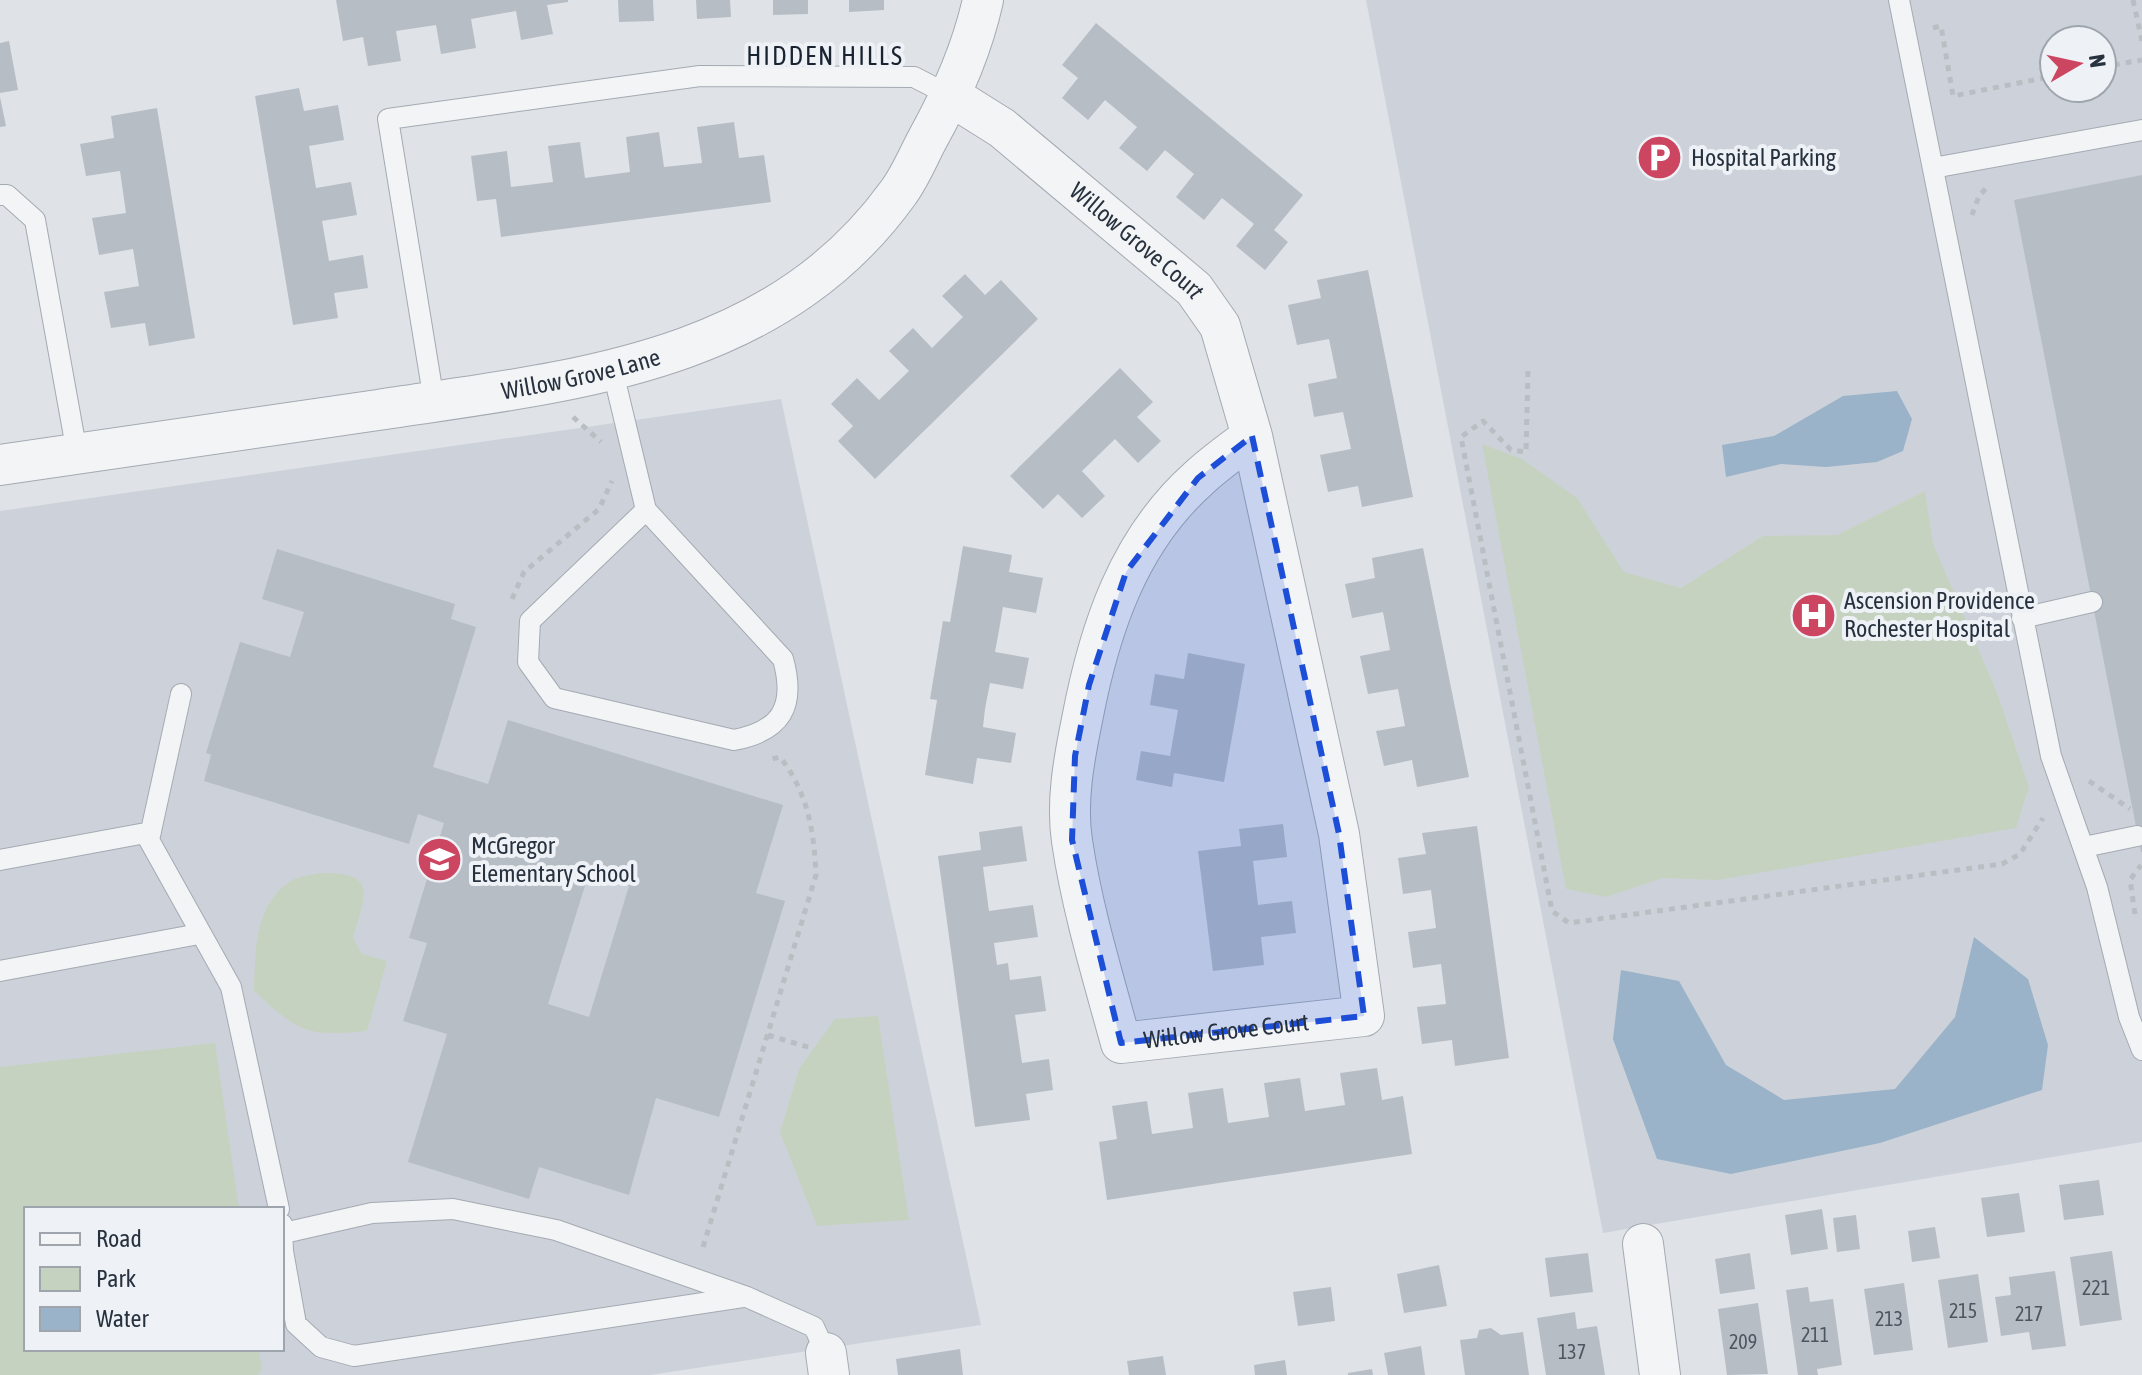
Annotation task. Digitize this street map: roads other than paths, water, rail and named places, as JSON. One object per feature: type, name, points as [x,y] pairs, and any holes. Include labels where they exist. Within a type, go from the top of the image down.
[{"type":"street","name":"Willow Grove Lane","points":[[0,465],[613,372],[732,332],[796,292],[849,250],[899,193],[951,96],[975,35],[983,0]]},
{"type":"street","name":"Willow Grove Court","points":[[951,96],[1002,128],[1194,289],[1220,326],[1252,436],[1339,834],[1364,1016],[1121,1043],[1072,840],[1070,804],[1075,756],[1089,685],[1108,615],[1126,572],[1181,496],[1198,478],[1252,436]]},
{"type":"street","points":[[1643,1244],[1660,1375]]},
{"type":"lane","points":[[1899,0],[2051,756],[2097,887],[2129,1017],[2142,1050]]},
{"type":"lane","points":[[434,401],[388,119],[700,76],[914,77],[951,96]]},
{"type":"lane","points":[[1933,168],[2142,130]]},
{"type":"lane","points":[[0,195],[7,195],[35,220],[77,453]]},
{"type":"lane","points":[[613,372],[646,510],[783,659],[790,685],[782,714],[761,735],[734,740],[554,698],[528,662],[530,621],[646,510]]},
{"type":"lane","points":[[2022,618],[2092,602]]},
{"type":"lane","points":[[181,694],[149,840],[231,987],[279,1207]]},
{"type":"lane","points":[[0,860],[151,832]]},
{"type":"lane","points":[[2084,847],[2137,836]]},
{"type":"lane","points":[[0,971],[199,934]]},
{"type":"lane","points":[[284,1228],[372,1213],[453,1209],[556,1230],[747,1297],[814,1327],[827,1364]]},
{"type":"lane","points":[[284,1257],[296,1324],[321,1347],[354,1356],[747,1297]]},
{"type":"water","points":[[1897,391],[1912,419],[1903,451],[1877,462],[1826,467],[1781,464],[1726,477],[1722,445],[1774,436],[1843,396]]},
{"type":"water","points":[[1974,937],[2028,979],[2048,1045],[2042,1090],[1880,1143],[1731,1174],[1657,1159],[1613,1039],[1621,970],[1679,981],[1726,1065],[1784,1100],[1895,1089],[1955,1017]]},
{"type":"place","name":"Hospital Parking","points":[[1660,158]]},
{"type":"place","name":"Ascension Providence Rochester Hospital","points":[[1813,615]]},
{"type":"place","name":"McGregor Elementary School","points":[[440,860]]},
{"type":"district","name":"HIDDEN HILLS","points":[[825,56]]}]
